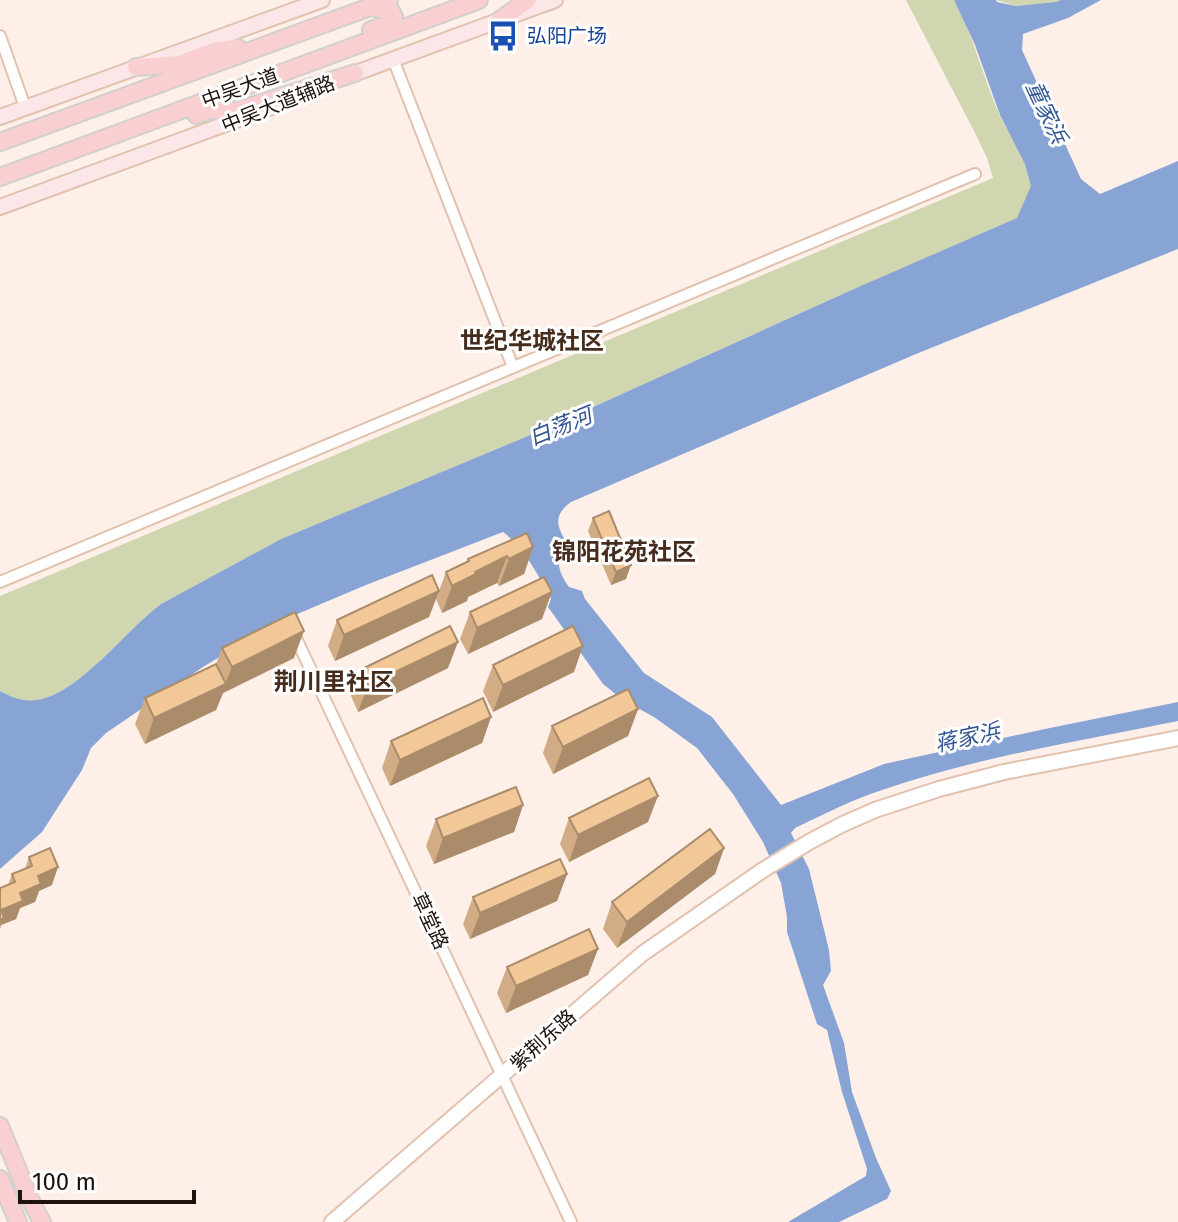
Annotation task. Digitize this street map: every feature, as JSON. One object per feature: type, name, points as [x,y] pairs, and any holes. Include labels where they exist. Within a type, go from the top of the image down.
[{"type":"main road","points":[[0,117],[322,0]]},
{"type":"main road","name":"中吴大道","points":[[0,142],[389,0]]},
{"type":"main road","points":[[443,0],[449,4],[473,2]]},
{"type":"main road","points":[[500,20],[528,0]]},
{"type":"main road","name":"中吴大道辅路","points":[[0,207],[555,0]]},
{"type":"main road","name":"中吴大道","points":[[0,177],[473,2]]},
{"type":"main road","points":[[250,85],[286,61],[386,25],[394,17],[391,11],[366,6]]},
{"type":"main road","points":[[136,67],[179,64],[217,50],[267,44]]},
{"type":"main road","points":[[124,131],[170,125],[208,110],[236,111],[355,73]]},
{"type":"main road","points":[[0,1126],[42,1222]]},
{"type":"main road","points":[[0,1179],[18,1222]]},
{"type":"street","points":[[0,36],[25,107]]},
{"type":"street","points":[[393,59],[513,367]]},
{"type":"street","points":[[0,582],[975,174]]},
{"type":"street","name":"草堂路","points":[[288,621],[571,1222]]},
{"type":"street","points":[[811,844],[841,825],[875,810],[939,789],[1004,772],[1178,738]]},
{"type":"street","points":[[811,844],[919,802],[996,782],[1178,747]]},
{"type":"street","name":"紫荆东路","points":[[332,1222],[632,969],[765,872],[811,844]]},
{"type":"street","name":"紫荆东路","points":[[344,1222],[504,1079]]},
{"type":"green space","points":[[906,0],[954,0],[1000,116],[1030,175],[1030,192],[1018,218],[540,431],[281,539],[161,604],[85,674],[52,696],[26,700],[0,691],[0,596],[993,178],[974,131]]},
{"type":"green space","points":[[996,0],[1061,0],[1016,6]]},
{"type":"water","points":[[954,0],[996,0],[1016,6],[1061,0],[1101,0],[1068,18],[1023,34],[1022,50],[1081,179],[1100,194],[1178,161],[1178,249],[916,354],[571,502],[558,522],[568,546],[560,556],[559,566],[569,587],[582,591],[585,599],[644,673],[712,717],[781,805],[884,764],[1178,702],[1178,721],[1030,750],[921,778],[851,802],[795,828],[791,833],[809,869],[829,950],[831,971],[823,985],[844,1043],[852,1092],[891,1191],[887,1199],[839,1222],[788,1222],[866,1176],[867,1169],[842,1092],[827,1030],[817,1024],[787,932],[781,883],[763,842],[733,794],[697,748],[603,684],[548,607],[550,596],[530,561],[503,532],[276,623],[203,667],[106,733],[91,748],[82,770],[42,832],[0,869],[0,691],[26,700],[52,696],[85,674],[161,604],[281,539],[540,431],[1017,218],[1031,186],[1025,164],[1000,115],[975,45]]},
{"type":"building","points":[[609,511],[631,565],[616,572],[593,518]]},
{"type":"building","points":[[527,533],[533,547],[509,559],[507,556],[452,586],[446,572]]},
{"type":"building","points":[[432,575],[439,591],[344,635],[337,620]]},
{"type":"building","points":[[544,577],[552,592],[477,628],[470,612]]},
{"type":"building","points":[[295,612],[304,631],[232,667],[222,648]]},
{"type":"building","points":[[450,626],[458,642],[368,685],[360,670]]},
{"type":"building","points":[[573,626],[583,646],[503,685],[493,665]]},
{"type":"building","points":[[216,664],[226,684],[154,718],[145,698]]},
{"type":"building","points":[[628,689],[638,709],[563,747],[552,726]]},
{"type":"building","points":[[483,698],[491,717],[400,760],[391,741]]},
{"type":"building","points":[[649,778],[658,796],[578,835],[569,818]]},
{"type":"building","points":[[516,787],[523,805],[443,838],[436,819]]},
{"type":"building","points":[[710,829],[724,848],[627,922],[612,902]]},
{"type":"building","points":[[50,848],[58,867],[38,876],[41,884],[20,893],[23,901],[1,910],[4,918],[0,920],[0,888],[15,882],[12,874],[32,866],[29,857]]},
{"type":"building","points":[[560,859],[567,874],[480,913],[473,897]]},
{"type":"building","points":[[589,929],[598,949],[516,986],[507,967]]},
{"type":"place","name":"弘阳广场","points":[[503,36]]},
{"type":"district","name":"世纪华城社区","points":[[532,341]]},
{"type":"district","name":"锦阳花苑社区","points":[[624,552]]},
{"type":"district","name":"荆川里社区","points":[[334,682]]},
{"type":"water label","name":"童家浜","points":[[1047,112]]},
{"type":"water label","name":"白荡河","points":[[560,426]]},
{"type":"water label","name":"蒋家浜","points":[[967,737]]}]
